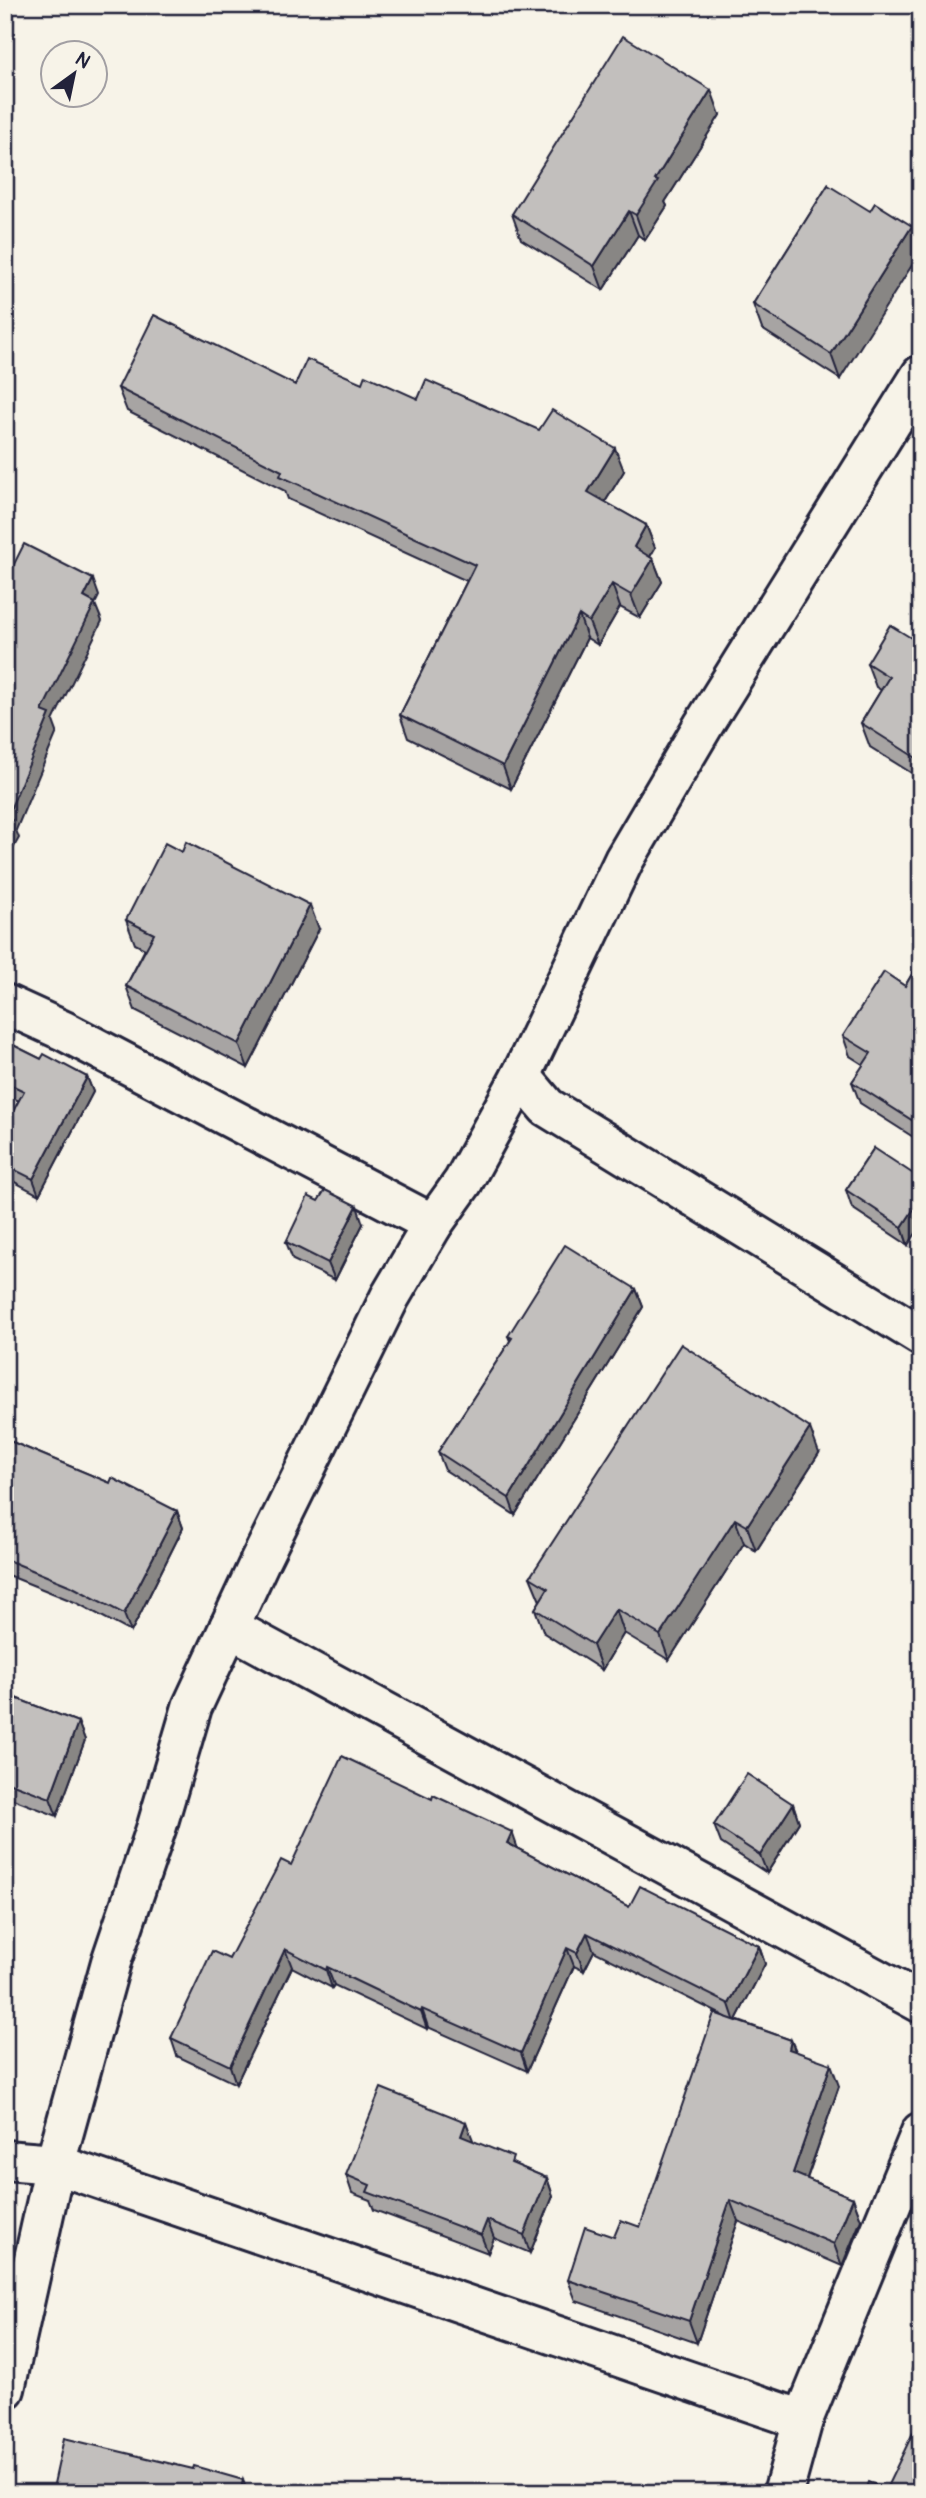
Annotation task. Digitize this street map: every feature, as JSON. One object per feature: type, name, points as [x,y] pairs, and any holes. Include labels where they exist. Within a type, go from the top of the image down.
[{"type":"street","points":[[5,2389],[55,2164],[111,1962],[157,1826],[192,1707],[390,1297],[433,1224],[463,1182],[522,1076],[624,860],[704,724],[921,375]]},
{"type":"street","points":[[5,1004],[76,1038],[433,1224]]},
{"type":"street","points":[[522,1076],[547,1107],[921,1336]]},
{"type":"street","points":[[229,1627],[921,2003]]},
{"type":"street","points":[[783,2493],[803,2420],[921,2132]]},
{"type":"street","points":[[5,2160],[55,2164],[803,2420]]},
{"type":"building","points":[[623,36],[711,90],[636,215],[629,211],[594,266],[512,214]]},
{"type":"building","points":[[828,185],[870,211],[875,203],[912,226],[831,354],[753,304]]},
{"type":"building","points":[[154,315],[295,385],[307,359],[362,383],[365,375],[418,399],[426,380],[539,430],[552,410],[615,448],[588,492],[646,525],[634,547],[653,559],[631,595],[612,584],[589,622],[579,615],[503,766],[400,715],[475,565],[280,476],[282,471],[118,388]]},
{"type":"building","points":[[24,544],[93,579],[84,597],[95,603],[42,711],[50,714],[7,817],[12,820],[5,833],[5,582]]},
{"type":"building","points":[[890,625],[921,644],[921,761],[861,723],[889,677],[867,663]]},
{"type":"building","points":[[186,842],[310,905],[239,1044],[126,986],[154,934],[126,920],[165,843],[182,852]]},
{"type":"building","points":[[921,959],[921,1119],[918,1124],[852,1082],[871,1053],[843,1036],[884,972],[905,986]]},
{"type":"building","points":[[5,1041],[41,1059],[44,1054],[87,1077],[33,1179],[5,1165],[5,1126],[24,1091],[5,1082]]},
{"type":"building","points":[[874,1148],[921,1179],[921,1198],[902,1227],[846,1190]]},
{"type":"building","points":[[325,1190],[357,1206],[328,1263],[286,1242],[308,1196],[318,1201]]},
{"type":"building","points":[[565,1245],[636,1289],[509,1498],[438,1452],[512,1338],[508,1336]]},
{"type":"building","points":[[681,1344],[810,1428],[747,1526],[735,1519],[660,1635],[616,1609],[593,1645],[535,1609],[548,1588],[530,1577]]},
{"type":"building","points":[[5,1439],[110,1483],[112,1478],[177,1511],[124,1614],[71,1586],[5,1559]]},
{"type":"building","points":[[5,1694],[78,1722],[50,1798],[5,1781]]},
{"type":"building","points":[[342,1756],[432,1799],[433,1795],[512,1832],[507,1843],[629,1907],[640,1886],[759,1946],[729,2004],[587,1933],[577,1953],[567,1948],[521,2053],[422,2009],[421,2012],[285,1949],[230,2066],[171,2038],[212,1951],[229,1959],[281,1860],[291,1865]]},
{"type":"building","points":[[747,1774],[793,1804],[760,1855],[714,1825]]},
{"type":"building","points":[[714,2013],[791,2040],[789,2049],[831,2064],[793,2173],[853,2198],[834,2244],[730,2200],[689,2321],[568,2280],[585,2227],[614,2237],[621,2220],[640,2227]]},
{"type":"building","points":[[381,2088],[466,2122],[461,2136],[513,2157],[511,2163],[547,2178],[524,2235],[487,2220],[481,2235],[367,2192],[370,2185],[346,2175]]},
{"type":"building","points":[[921,2350],[921,2373],[912,2369]]},
{"type":"building","points":[[921,2416],[921,2493],[864,2493],[868,2482],[886,2489]]},
{"type":"building","points":[[64,2438],[193,2469],[194,2466],[243,2480],[240,2493],[52,2493]]}]
